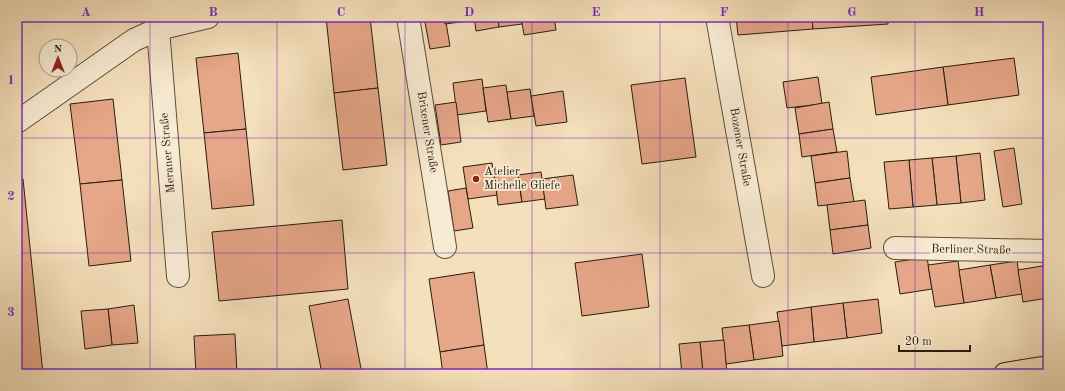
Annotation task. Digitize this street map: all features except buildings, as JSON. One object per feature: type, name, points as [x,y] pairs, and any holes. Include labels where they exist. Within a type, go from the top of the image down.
[{"type":"main road","points":[[1005,374],[1048,368]]},
{"type":"street","points":[[17,122],[134,40],[158,29],[208,17]]},
{"type":"street","name":"Brixener Straße","points":[[408,17],[445,246]]},
{"type":"street","name":"Bozener Straße","points":[[717,17],[763,276]]},
{"type":"street","name":"Meraner Straße","points":[[158,29],[178,276]]},
{"type":"street","name":"Berliner Straße","points":[[895,248],[1048,251]]},
{"type":"place","name":"Atelier Michelle Gliefe","points":[[476,179]]}]
